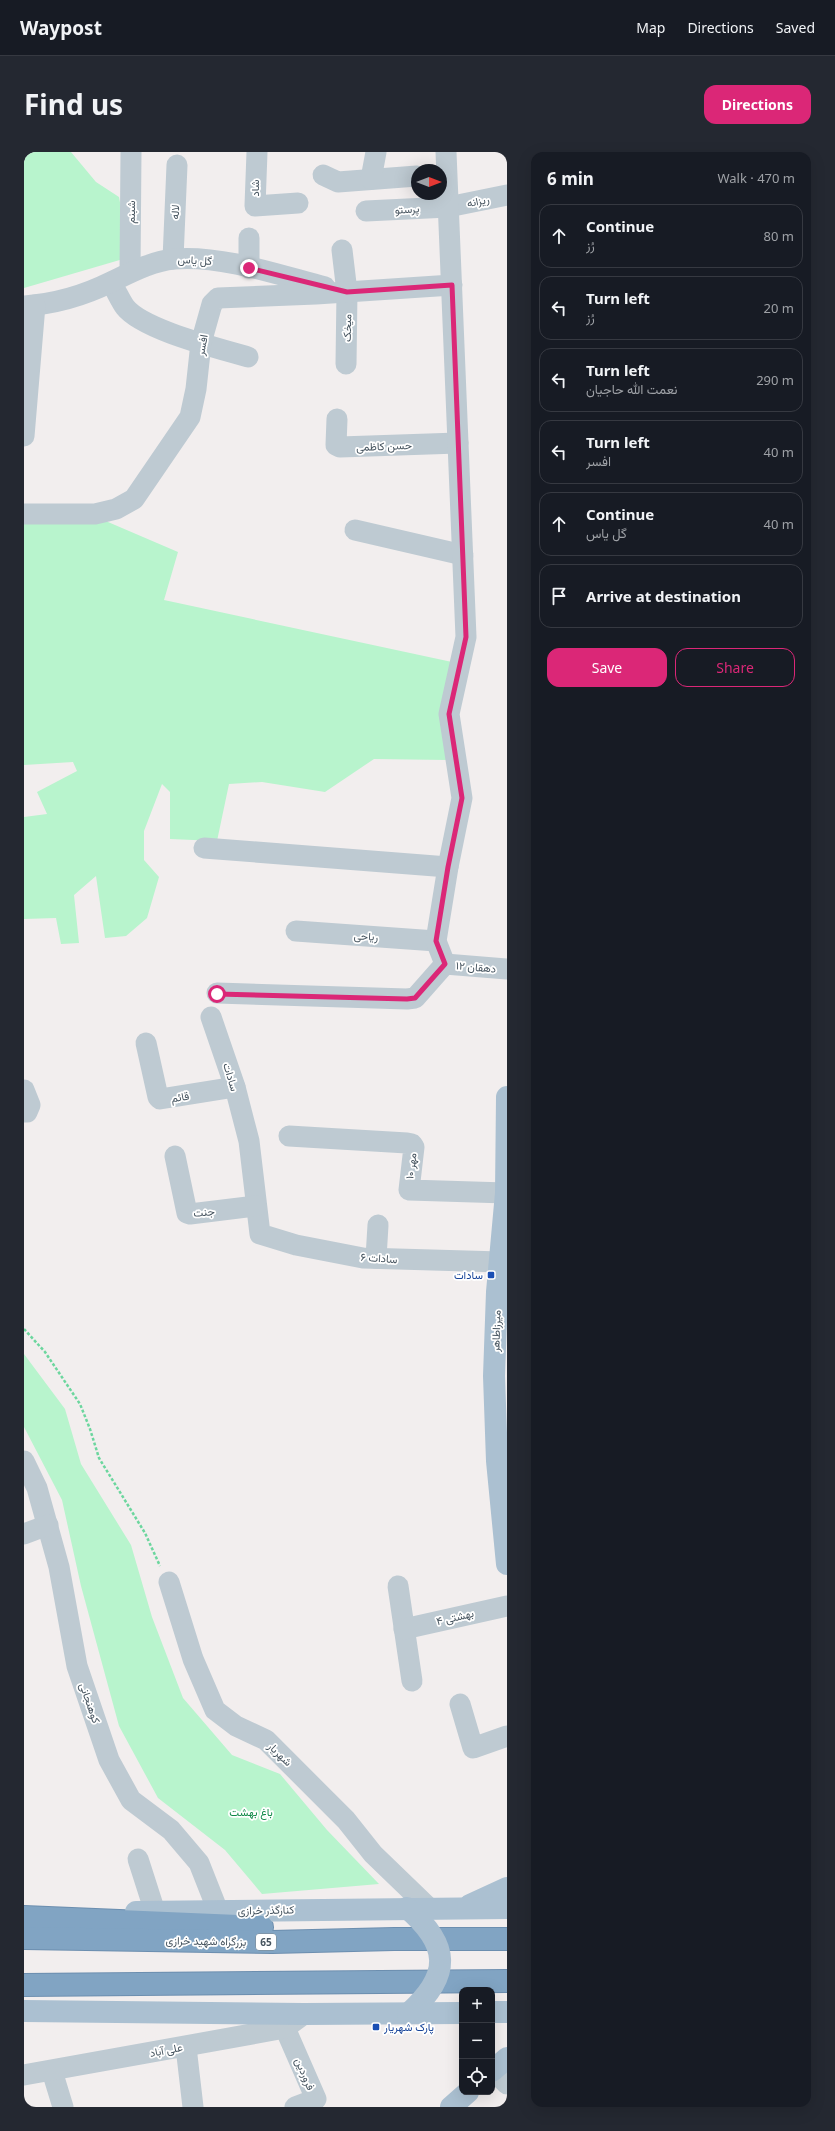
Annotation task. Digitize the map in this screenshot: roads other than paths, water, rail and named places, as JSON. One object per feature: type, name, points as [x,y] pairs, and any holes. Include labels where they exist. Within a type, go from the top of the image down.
[{"type":"highway","points":[[24,1917],[363,1930],[415,1939]]},
{"type":"highway","name":"بزرگراه شهید خرازی","points":[[24,1938],[272,1942],[507,1939]]},
{"type":"highway","points":[[24,1985],[52,1986],[507,1981]]},
{"type":"highway","points":[[24,1988],[52,1986]]},
{"type":"main road","name":"میرزاطاهر","points":[[507,1097],[506,1193],[501,1262],[502,1290],[494,1376],[502,1463],[507,1564]]},
{"type":"main road","points":[[463,1908],[507,1888]]},
{"type":"main road","points":[[407,1908],[424,1922],[434,1935],[441,1958],[437,1979],[424,2000],[408,2014]]},
{"type":"main road","name":"کنارگذر خرازی","points":[[24,1912],[507,1908]]},
{"type":"main road","points":[[24,2011],[456,2015]]},
{"type":"main road","points":[[495,2012],[507,2012]]},
{"type":"main road","points":[[451,2107],[465,2095]]},
{"type":"street","name":"شبنم","points":[[130,272],[131,152]]},
{"type":"street","name":"شاد","points":[[257,152],[255,158],[255,206],[298,202]]},
{"type":"street","points":[[371,179],[376,152]]},
{"type":"street","points":[[445,164],[446,152]]},
{"type":"street","name":"لاله","points":[[173,259],[177,165]]},
{"type":"street","points":[[323,175],[338,182],[411,176]]},
{"type":"street","name":"ریزانه","points":[[448,207],[507,195]]},
{"type":"street","points":[[217,994],[415,998],[445,964],[436,941],[448,867],[462,798],[449,714],[466,637],[452,285],[447,199]]},
{"type":"street","name":"پرستو","points":[[366,212],[448,207]]},
{"type":"street","points":[[249,238],[249,268]]},
{"type":"street","name":"میخک","points":[[342,250],[347,292],[346,364]]},
{"type":"street","name":"گل یاس","points":[[30,305],[46,304],[111,283],[130,272],[173,259],[210,260],[347,292]]},
{"type":"street","points":[[111,283],[126,308],[136,316],[170,333],[248,357]]},
{"type":"street","name":"افسر","points":[[24,514],[95,514],[116,509],[134,499],[190,417],[196,388],[202,343],[212,304],[218,298],[452,285]]},
{"type":"street","points":[[24,436],[30,305]]},
{"type":"street","name":"حسن کاظمی","points":[[337,419],[336,445],[340,447],[458,443]]},
{"type":"street","points":[[355,530],[463,555]]},
{"type":"street","points":[[204,848],[448,867]]},
{"type":"street","name":"ریاحی","points":[[296,932],[436,941]]},
{"type":"street","name":"دهقان ۱۲","points":[[445,964],[507,969]]},
{"type":"street","name":"سادات","points":[[211,1016],[235,1087],[249,1141],[260,1234]]},
{"type":"street","name":"قائم","points":[[146,1043],[158,1097],[160,1099],[235,1087]]},
{"type":"street","points":[[24,1090],[30,1105],[27,1112],[24,1112]]},
{"type":"street","name":"مهر ۱۰","points":[[289,1136],[412,1144],[414,1147],[409,1190],[506,1193]]},
{"type":"street","name":"جنت","points":[[175,1156],[187,1213],[190,1214],[256,1206]]},
{"type":"street","points":[[376,1258],[378,1225]]},
{"type":"street","name":"سادات ۶","points":[[260,1234],[296,1245],[376,1258],[501,1262]]},
{"type":"street","name":"کوهنجانی","points":[[24,1461],[38,1488],[59,1567],[77,1666],[109,1760],[131,1800],[171,1830],[199,1862],[218,1911]]},
{"type":"street","points":[[24,1534],[48,1525]]},
{"type":"street","name":"شهریار","points":[[170,1582],[193,1659],[215,1710],[236,1726],[266,1740],[346,1820],[373,1854],[430,1909]]},
{"type":"street","points":[[398,1586],[412,1681]]},
{"type":"street","name":"بهشتی ۴","points":[[404,1629],[507,1606]]},
{"type":"street","points":[[460,1704],[473,1748],[507,1736]]},
{"type":"street","points":[[138,1859],[155,1912]]},
{"type":"street","name":"علی آباد","points":[[24,2075],[285,2028],[304,2014]]},
{"type":"street","name":"فروردین","points":[[285,2028],[316,2099],[295,2107]]},
{"type":"street","points":[[186,2047],[193,2107]]},
{"type":"street","points":[[52,2071],[63,2107]]},
{"type":"place","name":"سادات","points":[[491,1275]]},
{"type":"place","name":"پارک شهریار","points":[[376,2027]]},
{"type":"park label","name":"باغ بهشت","points":[[251,1812]]}]
